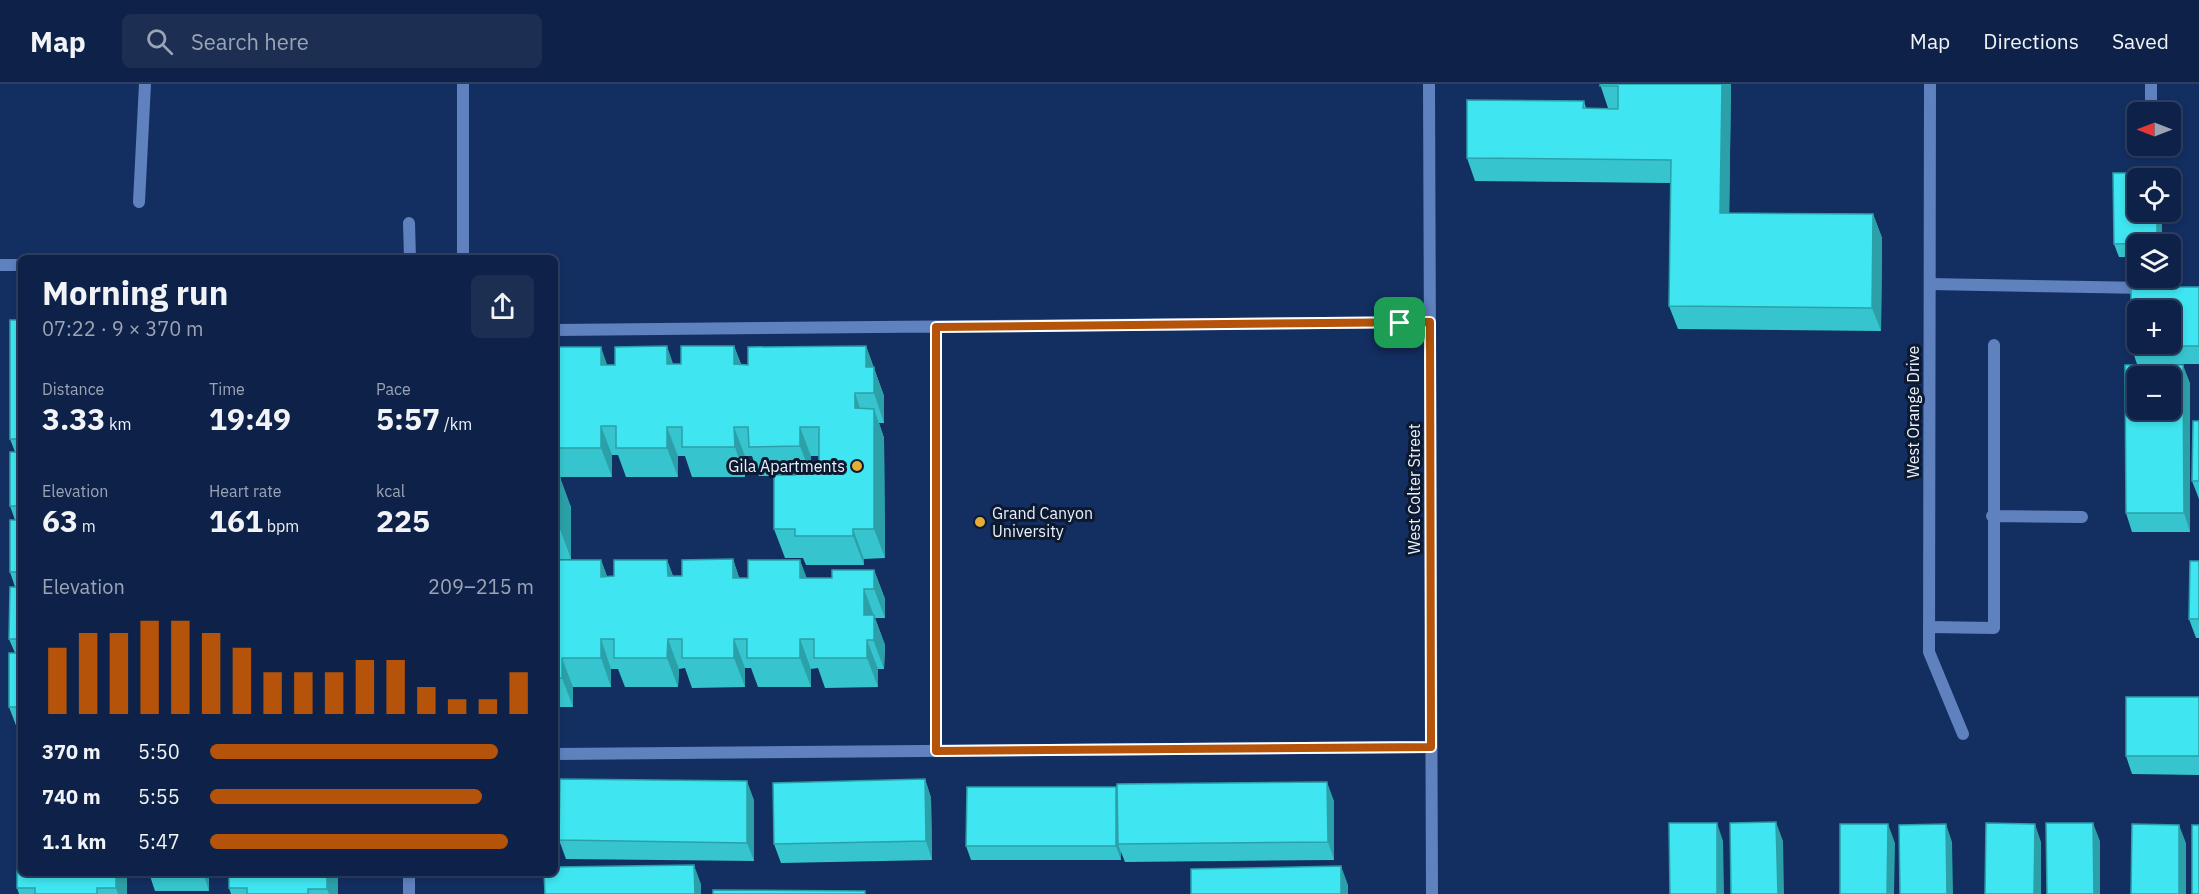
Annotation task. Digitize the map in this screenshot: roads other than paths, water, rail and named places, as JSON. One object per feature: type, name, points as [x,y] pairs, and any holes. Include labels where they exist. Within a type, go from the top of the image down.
[{"type":"street","points":[[139,202],[145,84]]},
{"type":"street","points":[[463,84],[463,255]]},
{"type":"street","name":"West Colter Street","points":[[1429,84],[1432,894]]},
{"type":"street","name":"West Orange Drive","points":[[1930,84],[1929,652],[1963,734]]},
{"type":"street","points":[[2151,84],[2151,102]]},
{"type":"street","points":[[409,223],[410,255]]},
{"type":"street","points":[[0,265],[18,265]]},
{"type":"street","points":[[1930,284],[2127,287]]},
{"type":"street","points":[[558,330],[1430,322]]},
{"type":"street","points":[[936,327],[936,751]]},
{"type":"street","points":[[1929,627],[1994,628],[1992,516],[1994,345]]},
{"type":"street","points":[[1992,516],[2082,517]]},
{"type":"street","points":[[558,754],[1431,747]]},
{"type":"street","points":[[408,894],[409,876]]},
{"type":"place","name":"Gila Apartments","points":[[857,466]]},
{"type":"place","name":"Grand Canyon University","points":[[980,522]]}]
